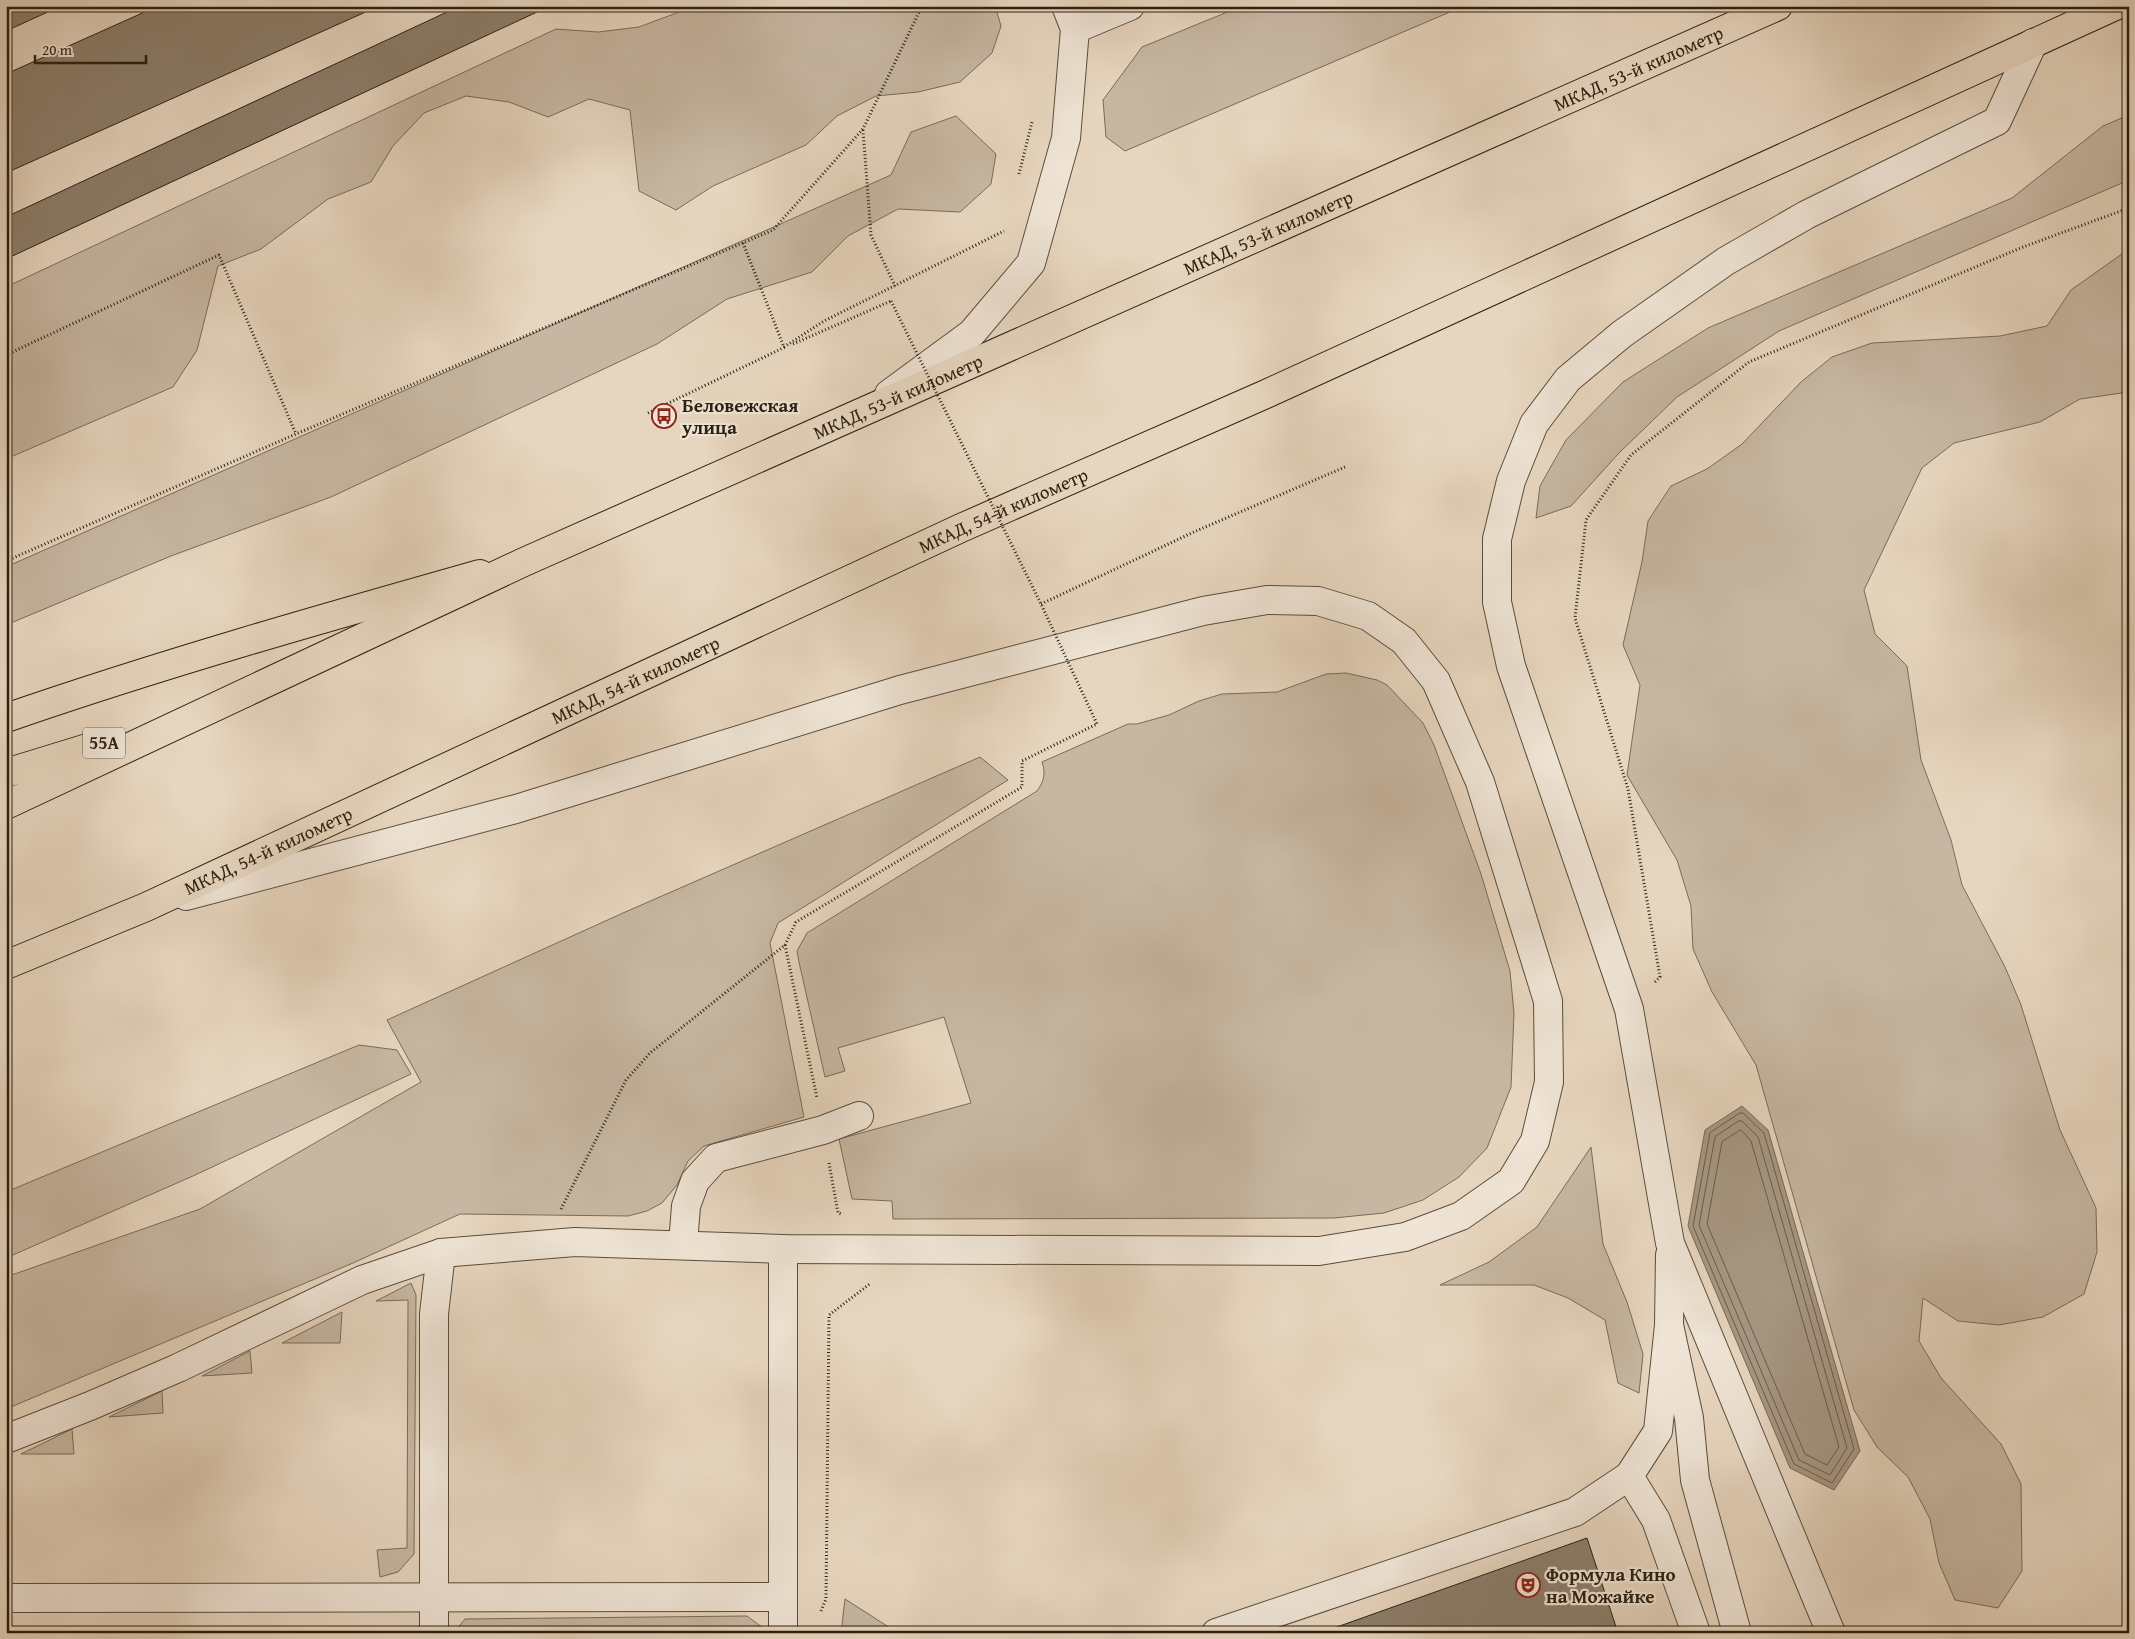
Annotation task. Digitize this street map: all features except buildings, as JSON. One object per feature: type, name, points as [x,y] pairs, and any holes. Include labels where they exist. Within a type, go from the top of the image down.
[{"type":"main road","name":"МКАД, 53-й километр","points":[[524,562],[758,460],[869,408],[1778,6]]},
{"type":"main road","points":[[2033,43],[2115,6]]},
{"type":"main road","name":"МКАД, 54-й километр","points":[[6,965],[146,907],[961,528],[1266,394],[2033,43]]},
{"type":"main road","points":[[6,805],[524,562]]},
{"type":"main road","points":[[6,718],[71,696],[302,625],[524,562]]},
{"type":"main road","name":"55А","points":[[6,773],[201,713]]},
{"type":"lane","points":[[869,408],[972,333],[1031,263],[1066,138],[1070,18],[1130,6]]},
{"type":"lane","points":[[1216,1633],[1575,1512],[1629,1476],[1658,1431],[1669,1325],[1670,1244],[1629,1009],[1511,666],[1497,602],[1497,539],[1511,481],[1534,424],[1568,379],[1622,334],[1726,261],[1806,215],[1997,121],[2033,43]]},
{"type":"lane","points":[[6,1439],[90,1406],[178,1368],[362,1280],[441,1253],[552,1243],[683,1244],[783,1249],[1319,1251],[1404,1237],[1461,1216],[1511,1180],[1535,1141],[1549,1082],[1548,1001],[1480,782],[1436,681],[1404,641],[1368,616],[1318,601],[1267,600],[1203,611],[900,690],[516,808],[146,907]]},
{"type":"lane","points":[[683,1244],[686,1206],[695,1181],[716,1158],[823,1130],[859,1116]]},
{"type":"lane","points":[[1670,1244],[1831,1633]]},
{"type":"lane","points":[[783,1249],[783,1633]]},
{"type":"lane","points":[[434,1633],[434,1314],[441,1253]]},
{"type":"lane","points":[[1669,1325],[1689,1418],[1695,1480],[1738,1633]]},
{"type":"lane","points":[[1629,1476],[1656,1520],[1696,1633]]},
{"type":"lane","points":[[6,1598],[783,1597]]},
{"type":"path","points":[[6,561],[296,434],[773,230],[863,129],[922,6]]},
{"type":"path","points":[[1016,183],[1033,116]]},
{"type":"path","points":[[863,129],[871,236],[895,286]]},
{"type":"path","points":[[1629,1009],[1660,976],[1628,790],[1575,618],[1586,520],[1631,455],[1749,362],[2023,246],[2129,208]]},
{"type":"path","points":[[784,348],[824,321],[1004,232],[1007,222]]},
{"type":"path","points":[[743,243],[784,348]]},
{"type":"path","points":[[6,355],[218,255],[296,434]]},
{"type":"path","points":[[552,1243],[554,1222],[626,1080],[650,1052],[785,945],[796,922],[1022,787],[1022,761],[1097,724],[1041,604],[891,301],[784,348],[648,413]]},
{"type":"path","points":[[1041,604],[1196,531],[1345,467]]},
{"type":"path","points":[[785,945],[838,1213],[846,1215]]},
{"type":"path","points":[[821,1611],[826,1598],[829,1315],[878,1278]]},
{"type":"shaded area","points":[[695,6],[995,6],[1001,26],[992,53],[960,82],[918,92],[876,96],[837,116],[806,145],[713,186],[676,210],[639,191],[630,110],[589,99],[548,117],[509,102],[466,96],[424,113],[393,146],[371,182],[328,199],[261,249],[218,266],[197,350],[173,387],[6,459],[6,287],[556,29],[598,32],[639,27]]},
{"type":"shaded area","points":[[1242,6],[1464,6],[1125,151],[1106,137],[1103,100],[1142,47]]},
{"type":"shaded area","points":[[2129,115],[2129,180],[1779,331],[1677,397],[1620,452],[1571,506],[1536,518],[1540,486],[1566,440],[1623,382],[1708,328],[2012,198],[2103,126]]},
{"type":"shaded area","points":[[956,116],[996,154],[991,184],[960,212],[898,209],[848,236],[812,272],[727,299],[657,344],[331,497],[171,556],[6,625],[6,567],[891,175],[911,132]]},
{"type":"shaded area","points":[[2129,249],[2129,392],[2080,399],[2040,422],[1954,443],[1922,468],[1864,590],[1875,634],[1907,666],[1921,760],[1951,840],[1962,885],[2005,967],[2021,1005],[2060,1130],[2096,1208],[2097,1252],[2084,1294],[2043,1317],[1999,1325],[1958,1321],[1923,1298],[1919,1341],[1941,1378],[2001,1444],[2021,1484],[2022,1571],[1998,1608],[1955,1600],[1939,1563],[1930,1519],[1908,1477],[1877,1447],[1854,1410],[1756,1065],[1712,992],[1693,949],[1691,906],[1677,860],[1627,775],[1640,685],[1623,645],[1642,562],[1648,521],[1671,486],[1707,469],[1742,444],[1801,382],[1832,357],[1872,343],[2000,336],[2047,326],[2071,290]]},
{"type":"shaded area","points":[[1346,673],[1377,680],[1387,685],[1423,723],[1434,745],[1481,874],[1510,971],[1514,1013],[1511,1087],[1487,1148],[1459,1177],[1423,1200],[1384,1213],[1334,1218],[893,1219],[892,1201],[852,1199],[839,1139],[971,1103],[944,1017],[838,1048],[845,1071],[825,1077],[797,951],[807,933],[1037,791],[1044,777],[1042,762],[1128,724],[1137,724],[1169,715],[1199,701],[1222,694],[1277,692],[1326,674]]},
{"type":"shaded area","points":[[980,757],[1008,780],[778,923],[770,943],[804,1117],[704,1146],[688,1161],[677,1185],[662,1203],[647,1211],[628,1216],[460,1214],[353,1263],[6,1409],[6,1277],[200,1209],[421,1082],[387,1020],[623,913]]},
{"type":"shaded area","points":[[359,1045],[397,1050],[411,1074],[193,1176],[6,1258],[6,1192]]},
{"type":"shaded area","points":[[1591,1147],[1603,1244],[1627,1302],[1643,1354],[1639,1393],[1618,1383],[1605,1320],[1568,1298],[1534,1285],[1440,1285],[1489,1262],[1537,1227]]},
{"type":"shaded area","points":[[411,1283],[416,1295],[414,1554],[398,1572],[380,1577],[377,1550],[407,1548],[408,1300],[376,1301]]},
{"type":"shaded area","points":[[342,1312],[340,1343],[282,1343]]},
{"type":"shaded area","points":[[250,1351],[252,1373],[202,1376]]},
{"type":"shaded area","points":[[162,1391],[163,1413],[109,1417]]},
{"type":"shaded area","points":[[72,1429],[74,1454],[21,1454]]},
{"type":"shaded area","points":[[845,1599],[898,1633],[841,1633]]},
{"type":"shaded area","points":[[747,1616],[763,1628],[456,1630],[465,1619]]},
{"type":"water","points":[[1742,1106],[1768,1130],[1860,1451],[1834,1490],[1790,1468],[1688,1226],[1705,1130]]},
{"type":"place","name":"Беловежская улица","points":[[664,416]]},
{"type":"place","name":"Формула Кино на Можайке","points":[[1528,1585]]}]
